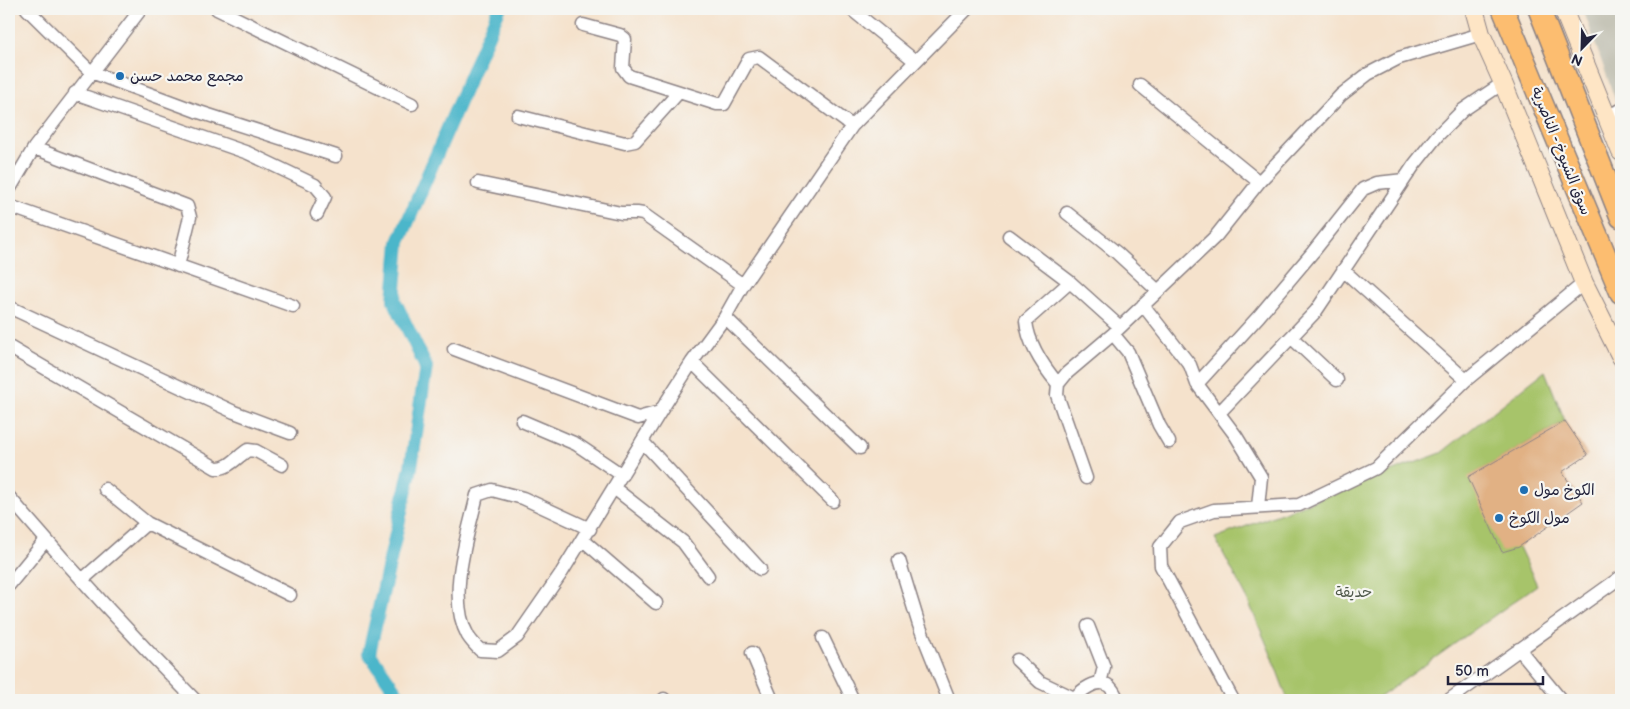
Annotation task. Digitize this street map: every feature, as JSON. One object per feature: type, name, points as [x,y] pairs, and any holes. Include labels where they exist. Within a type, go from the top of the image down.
[{"type":"highway","name":"سوق الشيوخ - الناصرية","points":[[1503,9],[1621,293]]},
{"type":"highway","name":"سوق الشيوخ - الناصرية","points":[[1539,9],[1621,217]]},
{"type":"main road","points":[[1474,9],[1481,34],[1584,283],[1621,357]]},
{"type":"main road","points":[[1563,9],[1614,113],[1621,152]]},
{"type":"street","points":[[27,9],[91,72],[196,111],[336,156]]},
{"type":"street","points":[[9,190],[34,148],[141,9]]},
{"type":"street","points":[[217,9],[412,104]]},
{"type":"street","points":[[851,9],[915,61]]},
{"type":"street","points":[[590,529],[523,498],[492,490],[477,494],[458,580],[461,616],[468,636],[480,650],[498,651],[517,638],[590,529],[692,362],[725,316],[743,285],[852,126],[966,9]]},
{"type":"street","points":[[583,25],[620,35],[625,39],[623,68],[629,76],[717,104],[724,104],[749,59],[759,57],[852,126]]},
{"type":"street","points":[[1086,478],[1057,395],[1058,384],[1067,373],[1116,330],[1216,236],[1259,182],[1341,95],[1368,74],[1391,61],[1415,52],[1481,34]]},
{"type":"street","points":[[1219,413],[1316,311],[1425,150],[1463,110],[1502,83]]},
{"type":"street","points":[[1140,85],[1259,182]]},
{"type":"street","points":[[518,116],[625,144],[635,140],[678,92]]},
{"type":"street","points":[[75,93],[248,153],[315,185],[325,196],[317,214]]},
{"type":"street","points":[[34,148],[187,206],[190,217],[178,266]]},
{"type":"street","points":[[1197,384],[1283,288],[1363,189],[1377,183],[1404,180]]},
{"type":"street","points":[[478,183],[621,213],[637,212],[743,285]]},
{"type":"street","points":[[9,206],[293,306]]},
{"type":"street","points":[[1066,213],[1117,253],[1158,291]]},
{"type":"street","points":[[1009,236],[1070,282],[1116,330],[1128,352],[1159,425],[1169,442]]},
{"type":"street","points":[[1343,270],[1466,380]]},
{"type":"street","points":[[1058,384],[1044,367],[1027,331],[1026,321],[1070,282]]},
{"type":"street","points":[[1233,700],[1161,566],[1160,547],[1180,522],[1214,510],[1299,505],[1376,468],[1489,359],[1584,283]]},
{"type":"street","points":[[1143,305],[1190,366],[1197,384],[1236,436],[1261,477],[1258,507]]},
{"type":"street","points":[[9,307],[234,412],[290,433]]},
{"type":"street","points":[[725,316],[860,448]]},
{"type":"street","points":[[1291,337],[1337,380]]},
{"type":"street","points":[[9,347],[216,468],[226,466],[248,450],[256,451],[282,465]]},
{"type":"street","points":[[454,349],[638,418],[660,412]]},
{"type":"street","points":[[692,362],[833,501]]},
{"type":"street","points":[[522,421],[576,444],[622,475]]},
{"type":"street","points":[[642,441],[760,569]]},
{"type":"street","points":[[614,488],[683,542],[708,576]]},
{"type":"street","points":[[105,490],[147,523],[290,596]]},
{"type":"street","points":[[9,497],[82,580],[194,700]]},
{"type":"street","points":[[82,580],[147,523]]},
{"type":"street","points":[[9,585],[46,540]]},
{"type":"street","points":[[582,540],[656,603]]},
{"type":"street","points":[[899,560],[919,625],[949,700]]},
{"type":"street","points":[[1449,700],[1621,577]]},
{"type":"street","points":[[1088,626],[1104,667],[1100,683]]},
{"type":"street","points":[[823,638],[854,700]]},
{"type":"street","points":[[1519,649],[1561,700]]},
{"type":"street","points":[[752,653],[772,700]]},
{"type":"street","points":[[1017,660],[1040,682],[1074,699],[1090,686],[1100,683],[1108,686],[1118,700]]},
{"type":"shaded area","points":[[1583,9],[1621,9],[1621,100],[1616,102]]},
{"type":"green space","name":"حديقة","points":[[1545,371],[1565,421],[1469,477],[1519,547],[1537,585],[1376,700],[1288,700],[1246,596],[1215,538],[1441,453]]},
{"type":"building","name":"الكوخ مول","points":[[1565,421],[1588,455],[1562,472],[1583,502],[1519,547],[1502,552],[1468,477]]},
{"type":"waterway","points":[[402,700],[369,653],[411,467],[426,367],[394,300],[399,242],[499,9]]},
{"type":"place","name":"مجمع محمد حسن","points":[[120,76]]},
{"type":"place","name":"الكوخ مول","points":[[1524,490]]},
{"type":"place","name":"مول الكوخ","points":[[1499,518]]}]
